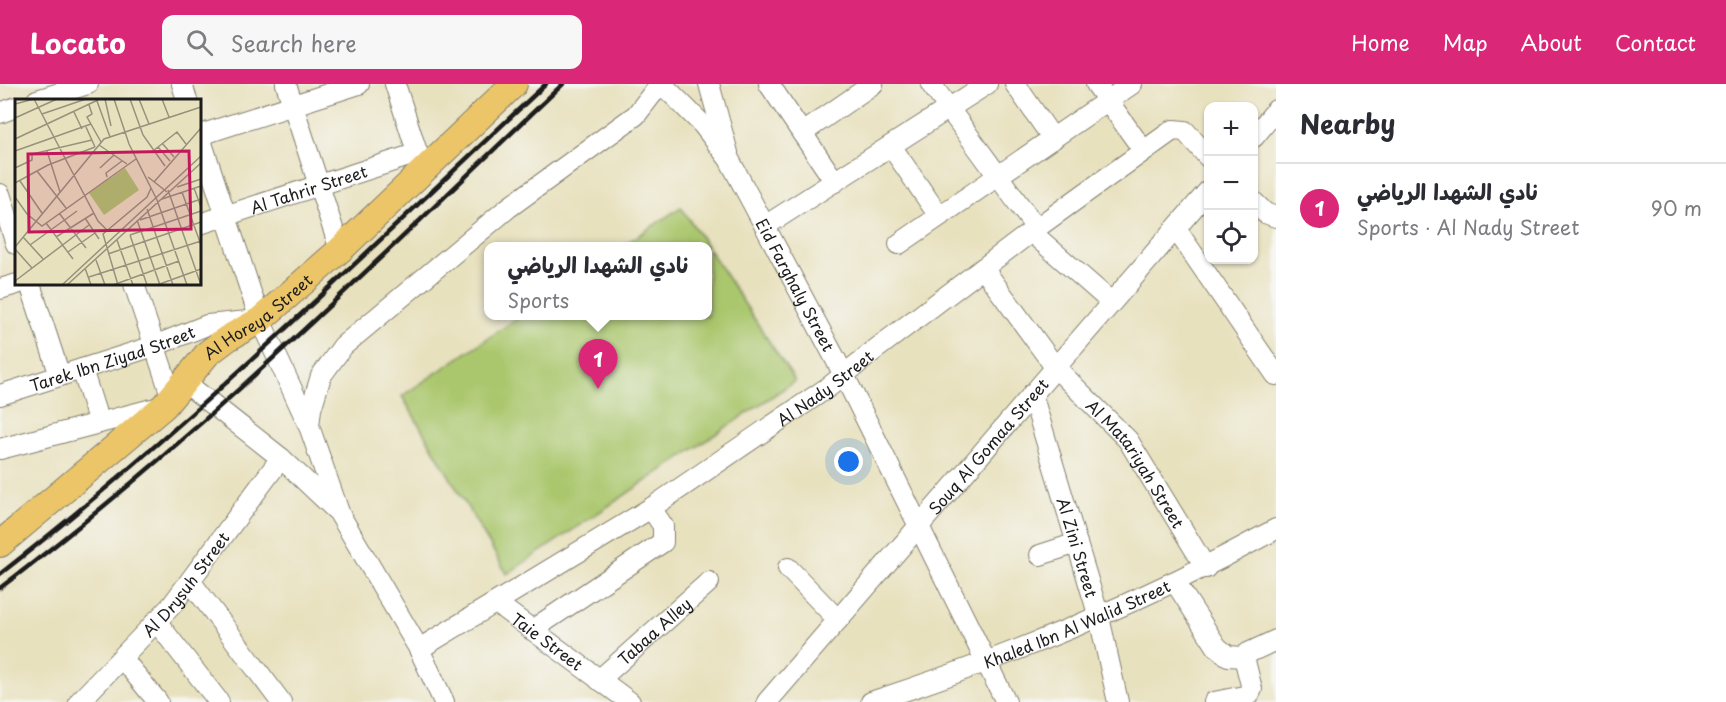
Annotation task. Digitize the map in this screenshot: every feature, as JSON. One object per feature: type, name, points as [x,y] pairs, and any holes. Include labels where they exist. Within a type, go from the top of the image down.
[{"type":"main road","name":"Al Horeya Street","points":[[1,538],[173,395],[208,353],[228,338],[260,320],[340,250],[421,163],[502,89]]},
{"type":"street","points":[[182,84],[187,99]]},
{"type":"street","points":[[286,84],[340,250]]},
{"type":"street","points":[[201,136],[359,84]]},
{"type":"street","points":[[394,84],[421,163]]},
{"type":"street","name":"Eid Farghaly Street","points":[[709,84],[729,159]]},
{"type":"street","points":[[769,84],[835,182]]},
{"type":"street","points":[[931,84],[1034,230],[1111,302]]},
{"type":"street","points":[[765,226],[987,84]]},
{"type":"street","points":[[1015,84],[1053,139]]},
{"type":"street","points":[[1096,84],[1143,150]]},
{"type":"street","points":[[899,244],[1132,84]]},
{"type":"street","points":[[309,426],[315,392],[321,376],[343,346],[508,208],[636,116],[669,87]]},
{"type":"street","name":"Eid Farghaly Street","points":[[669,87],[729,159],[844,375],[1006,702]]},
{"type":"street","points":[[802,133],[861,88]]},
{"type":"street","points":[[42,99],[76,90]]},
{"type":"street","points":[[0,113],[15,107]]},
{"type":"street","points":[[1258,132],[1276,110]]},
{"type":"street","name":"Al Nady Street","points":[[419,649],[651,508],[844,375],[983,268],[1143,150],[1177,129],[1185,131],[1208,156]]},
{"type":"street","points":[[201,139],[260,320],[309,426],[340,514],[419,649],[444,702]]},
{"type":"street","points":[[891,146],[939,216]]},
{"type":"street","name":"Al Tahrir Street","points":[[201,224],[318,186],[421,163]]},
{"type":"street","points":[[5,196],[15,240]]},
{"type":"street","name":"Souq Al Gomaa Street","points":[[767,702],[1204,197]]},
{"type":"street","points":[[1258,206],[1265,213],[1276,217]]},
{"type":"street","points":[[1176,229],[1276,375]]},
{"type":"street","name":"Al Matariyah Street","points":[[983,268],[1055,367],[1128,440],[1206,568]]},
{"type":"street","points":[[0,289],[15,285]]},
{"type":"street","points":[[30,285],[60,376]]},
{"type":"street","points":[[134,285],[173,395],[281,458],[340,514]]},
{"type":"street","name":"Tarek Ibn Ziyad Street","points":[[0,395],[154,346],[207,326],[260,320]]},
{"type":"street","points":[[82,369],[99,423]]},
{"type":"street","name":"Al Zini Street","points":[[1032,394],[1099,617],[1118,702]]},
{"type":"street","points":[[0,449],[99,423],[173,395]]},
{"type":"street","name":"Al Drysuh Street","points":[[79,702],[191,582],[281,458]]},
{"type":"street","points":[[532,630],[663,542],[663,526],[651,508]]},
{"type":"street","name":"Khaled Ibn Al Walid Street","points":[[871,702],[988,663],[1099,617],[1206,568],[1276,529]]},
{"type":"street","points":[[1040,555],[1077,543]]},
{"type":"street","points":[[788,568],[838,620]]},
{"type":"street","points":[[191,582],[281,702]]},
{"type":"street","name":"Tabaa Alley","points":[[599,680],[709,582]]},
{"type":"street","points":[[1175,582],[1217,647],[1228,656],[1244,657],[1276,640]]},
{"type":"street","name":"Taie Street","points":[[496,603],[630,702]]},
{"type":"street","points":[[156,621],[219,702]]},
{"type":"street","points":[[1214,702],[1250,695],[1252,689],[1244,657]]},
{"type":"street","points":[[122,658],[158,702]]},
{"type":"green space","points":[[681,207],[704,242],[629,242]]},
{"type":"green space","points":[[712,254],[795,381],[507,574],[402,396],[515,320],[712,320]]},
{"type":"railway","points":[[0,574],[72,517],[210,397],[546,84]]},
{"type":"railway","points":[[0,588],[75,530],[219,407],[289,344],[563,84]]},
{"type":"place","name":"نادي الشهدا الرياضي","points":[[598,389]]}]
